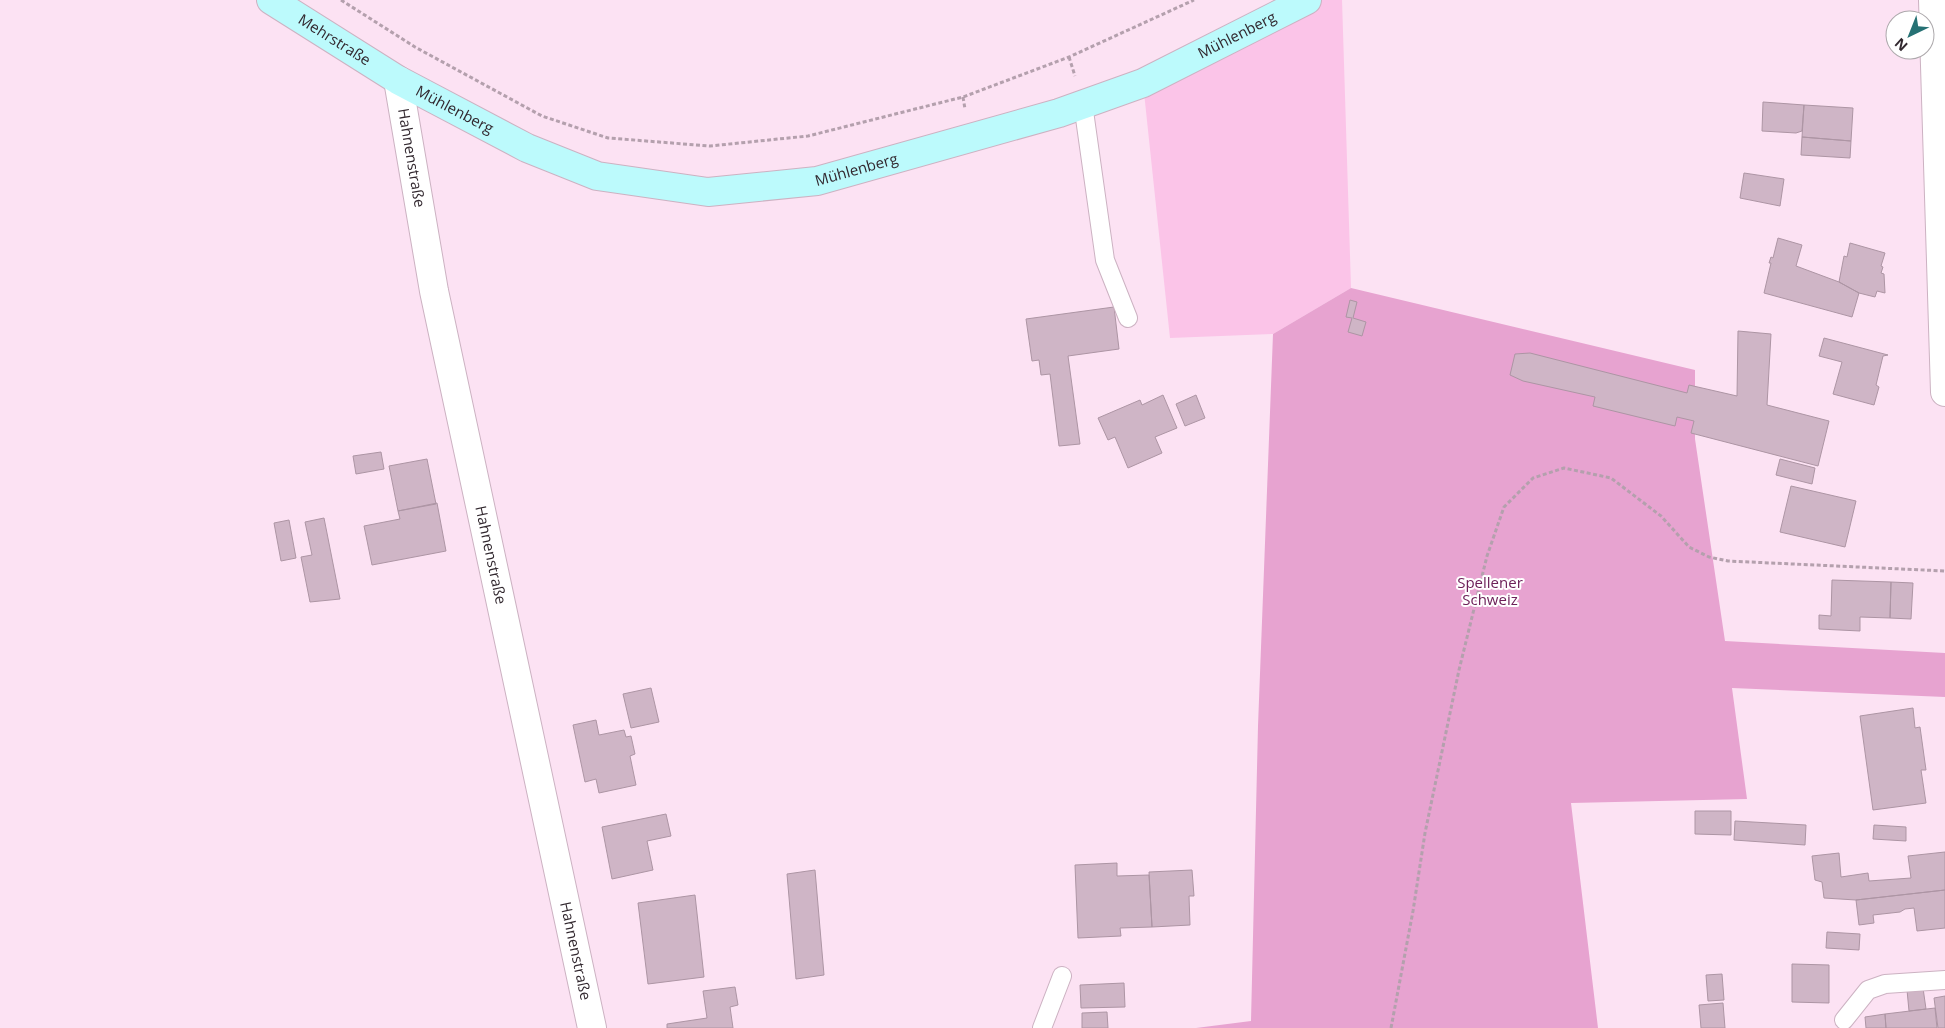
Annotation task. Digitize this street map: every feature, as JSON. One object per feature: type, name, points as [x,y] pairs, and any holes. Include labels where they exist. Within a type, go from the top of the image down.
[{"type":"street","name":"Mehrstraße","points":[[271,0],[398,80]]},
{"type":"street","name":"Mühlenberg","points":[[398,80],[527,148],[597,176],[708,192],[817,181],[981,136],[1083,104],[1143,83],[1307,0]]},
{"type":"street","points":[[1933,0],[1945,392]]},
{"type":"street","name":"Hahnenstraße","points":[[398,80],[434,291],[592,1028]]},
{"type":"lane","points":[[1083,104],[1105,260],[1128,318]]},
{"type":"lane","points":[[1042,1028],[1062,976]]},
{"type":"lane","points":[[1844,1020],[1868,990],[1885,984],[1945,980]]},
{"type":"path","points":[[341,0],[415,47],[542,116],[608,138],[710,146],[808,136],[962,97],[1069,57],[1194,0]]},
{"type":"path","points":[[1391,1028],[1414,911],[1425,833],[1487,556],[1504,507],[1533,478],[1564,468],[1611,478],[1661,516],[1689,547],[1709,557],[1728,560],[1945,570]]},
{"type":"shaded area","points":[[1307,0],[1342,0],[1351,288],[1273,334],[1170,338],[1143,83]]},
{"type":"green space","name":"Spellener Schweiz","points":[[1351,288],[1695,370],[1695,439],[1725,641],[1945,653],[1945,697],[1732,688],[1747,799],[1571,803],[1598,1028],[1196,1028],[1251,1021],[1258,726],[1273,334]]},
{"type":"building","points":[[1763,102],[1804,105],[1802,131],[1796,133],[1762,131]]},
{"type":"building","points":[[1804,105],[1853,108],[1851,141],[1802,137]]},
{"type":"building","points":[[1802,137],[1851,141],[1850,158],[1801,155]]},
{"type":"building","points":[[1744,173],[1784,179],[1780,206],[1740,198]]},
{"type":"building","points":[[1778,238],[1802,245],[1796,266],[1839,282],[1859,293],[1852,317],[1764,293],[1771,263],[1769,263],[1771,257],[1773,258]]},
{"type":"building","points":[[1850,243],[1885,253],[1881,273],[1884,274],[1885,293],[1877,291],[1875,297],[1859,293],[1839,282],[1844,256],[1847,257]]},
{"type":"building","points":[[1350,300],[1357,302],[1353,318],[1366,322],[1362,336],[1348,332],[1352,318],[1346,317]]},
{"type":"building","points":[[1114,307],[1119,349],[1068,356],[1080,444],[1059,446],[1050,374],[1041,375],[1039,360],[1032,361],[1026,319]]},
{"type":"building","points":[[1738,331],[1771,334],[1767,405],[1829,421],[1818,466],[1691,433],[1694,421],[1677,417],[1675,426],[1593,406],[1595,397],[1523,381],[1510,375],[1515,354],[1530,353],[1687,393],[1689,385],[1737,396]]},
{"type":"building","points":[[1824,338],[1888,355],[1883,356],[1876,385],[1879,387],[1874,405],[1833,394],[1842,362],[1819,356]]},
{"type":"building","points":[[1163,395],[1177,428],[1155,437],[1162,453],[1128,468],[1115,437],[1108,440],[1098,418],[1140,400],[1142,405]]},
{"type":"building","points":[[1196,395],[1205,418],[1185,426],[1176,404]]},
{"type":"building","points":[[381,452],[384,469],[356,474],[353,456]]},
{"type":"building","points":[[427,459],[436,504],[398,511],[389,466]]},
{"type":"building","points":[[1780,459],[1815,468],[1812,484],[1776,475]]},
{"type":"building","points":[[1791,486],[1856,501],[1845,547],[1780,532]]},
{"type":"building","points":[[437,503],[446,551],[372,565],[364,526],[400,519],[398,511]]},
{"type":"building","points":[[324,518],[340,599],[310,602],[301,557],[312,555],[305,522]]},
{"type":"building","points":[[289,520],[296,558],[281,561],[274,523]]},
{"type":"building","points":[[1832,580],[1891,582],[1890,618],[1860,617],[1860,631],[1819,629],[1819,615],[1831,616]]},
{"type":"building","points":[[1891,582],[1913,583],[1911,619],[1890,618]]},
{"type":"building","points":[[651,688],[659,722],[631,728],[623,694]]},
{"type":"building","points":[[1913,708],[1915,728],[1920,727],[1926,770],[1921,770],[1926,803],[1873,810],[1860,716]]},
{"type":"building","points":[[596,720],[599,735],[624,730],[626,737],[631,736],[635,754],[630,756],[636,785],[599,793],[596,779],[585,782],[573,725]]},
{"type":"building","points":[[1695,811],[1731,811],[1731,835],[1695,834]]},
{"type":"building","points":[[666,814],[671,836],[647,841],[653,870],[612,879],[602,827]]},
{"type":"building","points":[[1735,821],[1806,825],[1805,845],[1734,840]]},
{"type":"building","points":[[1874,825],[1906,827],[1906,841],[1873,839]]},
{"type":"building","points":[[1945,852],[1945,890],[1856,900],[1824,898],[1822,882],[1815,880],[1812,856],[1839,853],[1841,877],[1868,873],[1869,881],[1911,878],[1908,856]]},
{"type":"building","points":[[1117,863],[1117,876],[1149,875],[1152,927],[1120,928],[1121,936],[1078,938],[1075,865]]},
{"type":"building","points":[[815,870],[824,975],[796,979],[787,874]]},
{"type":"building","points":[[1192,870],[1194,896],[1189,896],[1190,925],[1152,927],[1149,872]]},
{"type":"building","points":[[1945,890],[1945,928],[1917,931],[1914,908],[1905,909],[1900,912],[1873,915],[1874,923],[1859,925],[1856,900]]},
{"type":"building","points":[[695,895],[704,977],[648,984],[638,903]]},
{"type":"building","points":[[1827,932],[1860,934],[1859,950],[1826,948]]},
{"type":"building","points":[[1792,964],[1829,965],[1829,1003],[1792,1002]]},
{"type":"building","points":[[1722,974],[1724,1000],[1708,1001],[1706,975]]},
{"type":"building","points":[[1124,983],[1125,1007],[1081,1008],[1080,985]]},
{"type":"building","points":[[735,987],[738,1005],[730,1007],[733,1028],[667,1028],[667,1024],[707,1018],[703,991]]},
{"type":"building","points":[[1923,988],[1926,1009],[1909,1011],[1907,990]]},
{"type":"building","points":[[1945,996],[1945,1028],[1938,1028],[1934,998]]},
{"type":"building","points":[[1723,1003],[1725,1028],[1701,1028],[1699,1005]]},
{"type":"building","points":[[1935,1008],[1937,1028],[1886,1028],[1885,1014]]},
{"type":"building","points":[[1107,1012],[1108,1028],[1082,1028],[1082,1013]]},
{"type":"building","points":[[1885,1014],[1886,1028],[1866,1028],[1865,1017]]}]
